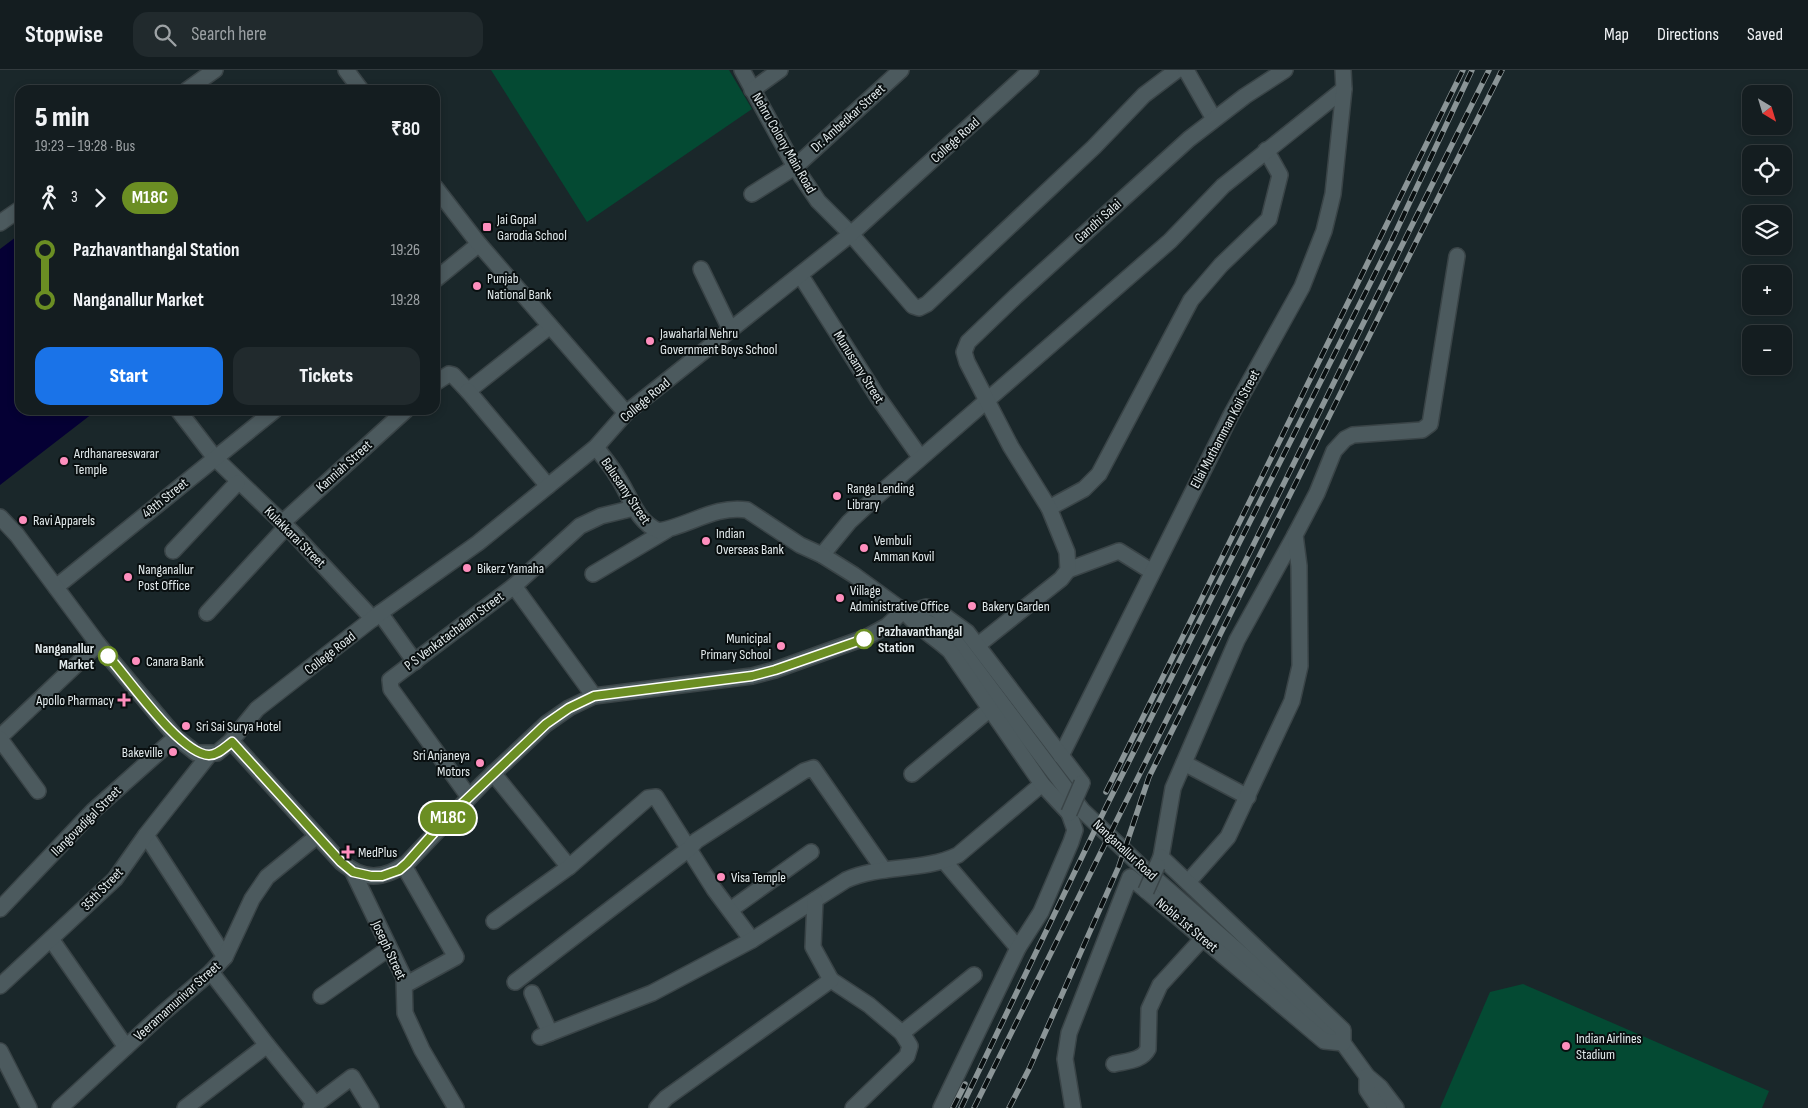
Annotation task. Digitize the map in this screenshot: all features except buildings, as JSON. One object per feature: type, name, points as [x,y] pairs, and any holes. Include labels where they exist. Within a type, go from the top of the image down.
[{"type":"street","points":[[205,85],[215,70]]},
{"type":"street","points":[[346,70],[357,85]]},
{"type":"street","name":"Nehru Colony Main Road","points":[[742,70],[795,166],[818,201],[851,234],[913,306],[922,308],[1094,147],[1144,95],[1177,70]]},
{"type":"street","points":[[752,90],[780,70]]},
{"type":"street","name":"Dr. Ambedkar Street","points":[[752,194],[795,166],[901,70]]},
{"type":"street","name":"College Road","points":[[232,742],[257,709],[377,616],[478,543],[596,447],[626,413],[851,234],[1031,70]]},
{"type":"street","points":[[1186,70],[1214,119]]},
{"type":"street","name":"Gandhi Salai","points":[[1068,570],[1067,552],[1049,508],[986,399],[967,362],[964,352],[968,342],[1181,145],[1214,119],[1285,70]]},
{"type":"street","name":"Ellai Muthamman Koil Street","points":[[1061,756],[1231,415],[1302,287],[1324,231],[1333,194],[1344,89],[1343,70]]},
{"type":"street","points":[[822,555],[849,522],[986,399],[1170,241],[1223,186],[1344,89]]},
{"type":"street","points":[[1049,508],[1084,489],[1099,474],[1191,300],[1221,265],[1268,219],[1280,175],[1266,150]]},
{"type":"street","points":[[440,193],[479,244],[626,413]]},
{"type":"street","points":[[0,223],[15,212]]},
{"type":"street","points":[[440,276],[479,244]]},
{"type":"street","points":[[1146,891],[1159,861],[1173,788],[1184,762],[1237,640],[1317,493],[1334,451],[1345,439],[1353,435],[1422,430],[1430,424],[1457,256]]},
{"type":"street","points":[[701,269],[731,331]]},
{"type":"street","name":"Munusamy Street","points":[[800,276],[877,396],[920,457]]},
{"type":"street","points":[[468,391],[550,326]]},
{"type":"street","points":[[440,380],[448,374],[453,375],[548,486]]},
{"type":"street","name":"Kulakkarai Street","points":[[182,415],[215,458],[238,483],[377,616],[415,662]]},
{"type":"street","name":"48th Street","points":[[56,587],[268,415]]},
{"type":"street","name":"Kanniah Street","points":[[207,613],[284,525],[401,415]]},
{"type":"street","name":"Balusamy Street","points":[[596,447],[617,476],[634,508],[649,528],[663,531]]},
{"type":"street","points":[[173,551],[238,483]]},
{"type":"street","name":"P S Venkatachalam Street","points":[[469,797],[391,689],[390,680],[514,586],[559,543],[585,523],[601,516],[634,508]]},
{"type":"street","points":[[593,574],[663,531],[713,512],[738,509],[756,514],[800,545],[822,555],[904,612],[916,626],[937,639],[950,651],[1042,784],[1069,814],[1075,830],[1072,842],[1041,912],[1018,948],[941,1108]]},
{"type":"street","points":[[0,516],[98,644],[176,737],[196,753],[209,755],[217,754],[232,742],[316,837],[353,872],[382,876],[404,866],[469,797],[546,724],[569,708],[594,696],[752,676],[775,670],[867,637],[887,626],[904,612],[926,606],[935,609],[958,623],[978,645],[1082,784],[1069,814]]},
{"type":"street","points":[[1188,882],[1228,837],[1292,701],[1298,681],[1300,619],[1299,566],[1295,535]]},
{"type":"street","points":[[978,645],[1061,579],[1068,570],[1118,551],[1152,572]]},
{"type":"street","points":[[514,586],[594,696]]},
{"type":"street","name":"Nanganallur Road","points":[[904,612],[938,626],[953,638],[1082,810],[1142,868],[1343,1043],[1367,1076],[1380,1087],[1396,1108]]},
{"type":"street","points":[[38,791],[0,738],[98,644]]},
{"type":"street","points":[[912,774],[990,709]]},
{"type":"street","name":"Ilangovadigal Street","points":[[0,909],[92,811],[176,737]]},
{"type":"street","name":"35th Street","points":[[0,986],[116,879],[146,835],[209,755]]},
{"type":"street","points":[[1184,762],[1248,797]]},
{"type":"street","points":[[514,982],[696,842],[804,771],[813,768],[884,870]]},
{"type":"street","points":[[493,774],[569,867]]},
{"type":"street","points":[[532,993],[545,1035],[652,993],[752,940],[862,873],[944,861],[958,855],[1042,784]]},
{"type":"street","points":[[494,921],[569,867],[648,798],[656,797],[730,910],[752,940]]},
{"type":"street","points":[[146,835],[225,957]]},
{"type":"street","name":"Veeramamunivar Street","points":[[60,1108],[211,972],[225,957],[252,899],[267,878],[316,837]]},
{"type":"street","points":[[730,910],[811,852]]},
{"type":"street","points":[[944,861],[1018,948]]},
{"type":"street","points":[[1159,861],[1188,882],[1343,1030],[1343,1043]]},
{"type":"street","points":[[404,866],[456,957],[405,985]]},
{"type":"street","name":"Joseph Street","points":[[353,872],[405,985],[403,1002],[405,1013],[422,1050],[456,1108]]},
{"type":"street","name":"Noble 1st Street","points":[[1073,1108],[1065,1058],[1071,1026],[1130,877],[1324,1041],[1343,1043]]},
{"type":"street","points":[[815,900],[814,947],[831,980],[870,1005],[902,1033],[910,1046],[907,1056],[853,1108]]},
{"type":"street","points":[[1114,1064],[1142,1057],[1146,1054],[1148,1050],[1149,1010],[1160,985],[1203,938]]},
{"type":"street","points":[[51,939],[126,1047]]},
{"type":"street","points":[[321,996],[388,949]]},
{"type":"street","points":[[211,972],[268,1044],[313,1106],[352,1077],[371,1108]]},
{"type":"street","points":[[902,1033],[974,975]]},
{"type":"street","points":[[657,1108],[666,1098],[831,980]]},
{"type":"street","points":[[185,1108],[268,1044]]},
{"type":"street","points":[[0,1051],[29,1108]]},
{"type":"street","name":"Nanganallur Road","points":[[1367,1076],[1367,1090],[1378,1108]]},
{"type":"green space","points":[[491,70],[729,70],[752,109],[587,222]]},
{"type":"green space","name":"Indian Airlines Stadium","points":[[1523,984],[1769,1091],[1762,1108],[1440,1108],[1490,992]]},
{"type":"shaded area","points":[[15,238],[15,415],[91,415],[0,485],[0,249]]},
{"type":"railway","points":[[1106,792],[1463,70]]},
{"type":"railway","points":[[961,1108],[1107,805],[1391,242],[1472,70]]},
{"type":"railway","points":[[974,1108],[1489,70]]},
{"type":"railway","points":[[1009,1108],[1029,1069],[1119,866],[1149,777],[1502,70]]},
{"type":"railway","points":[[953,1108],[965,1084]]},
{"type":"bus line","name":"M18C","points":[[108,656],[176,737],[196,753],[209,755],[217,754],[232,742],[316,837],[341,862],[353,872],[371,876],[382,876],[399,870],[407,863],[447,818],[483,783],[546,724],[569,708],[594,696],[656,688],[671,684],[752,676],[775,670],[864,639]]},
{"type":"place","name":"Jai Gopal Garodia School","points":[[487,227]]},
{"type":"place","name":"Punjab National Bank","points":[[477,286]]},
{"type":"place","name":"Jawaharlal Nehru Government Boys School","points":[[650,341]]},
{"type":"place","name":"Ardhanareeswarar Temple","points":[[64,461]]},
{"type":"place","name":"Ranga Lending Library","points":[[837,496]]},
{"type":"place","name":"Ravi Apparels","points":[[23,520]]},
{"type":"place","name":"Indian Overseas Bank","points":[[706,541]]},
{"type":"place","name":"Vembuli Amman Kovil","points":[[864,548]]},
{"type":"place","name":"Bikerz Yamaha","points":[[467,568]]},
{"type":"place","name":"Nanganallur Post Office","points":[[128,577]]},
{"type":"place","name":"Village Administrative Office","points":[[840,598]]},
{"type":"place","name":"Bakery Garden","points":[[972,606]]},
{"type":"place","name":"Pazhavanthangal Station","points":[[864,639]]},
{"type":"place","name":"Municipal Primary School","points":[[781,646]]},
{"type":"place","name":"Nanganallur Market","points":[[108,656]]},
{"type":"place","name":"Canara Bank","points":[[136,661]]},
{"type":"place","name":"Apollo Pharmacy","points":[[124,700]]},
{"type":"place","name":"Sri Sai Surya Hotel","points":[[186,726]]},
{"type":"place","name":"Bakeville","points":[[173,752]]},
{"type":"place","name":"Sri Anjaneya Motors","points":[[480,763]]},
{"type":"place","name":"MedPlus","points":[[348,852]]},
{"type":"place","name":"Visa Temple","points":[[721,877]]},
{"type":"place","name":"Indian Airlines Stadium","points":[[1566,1046]]}]
